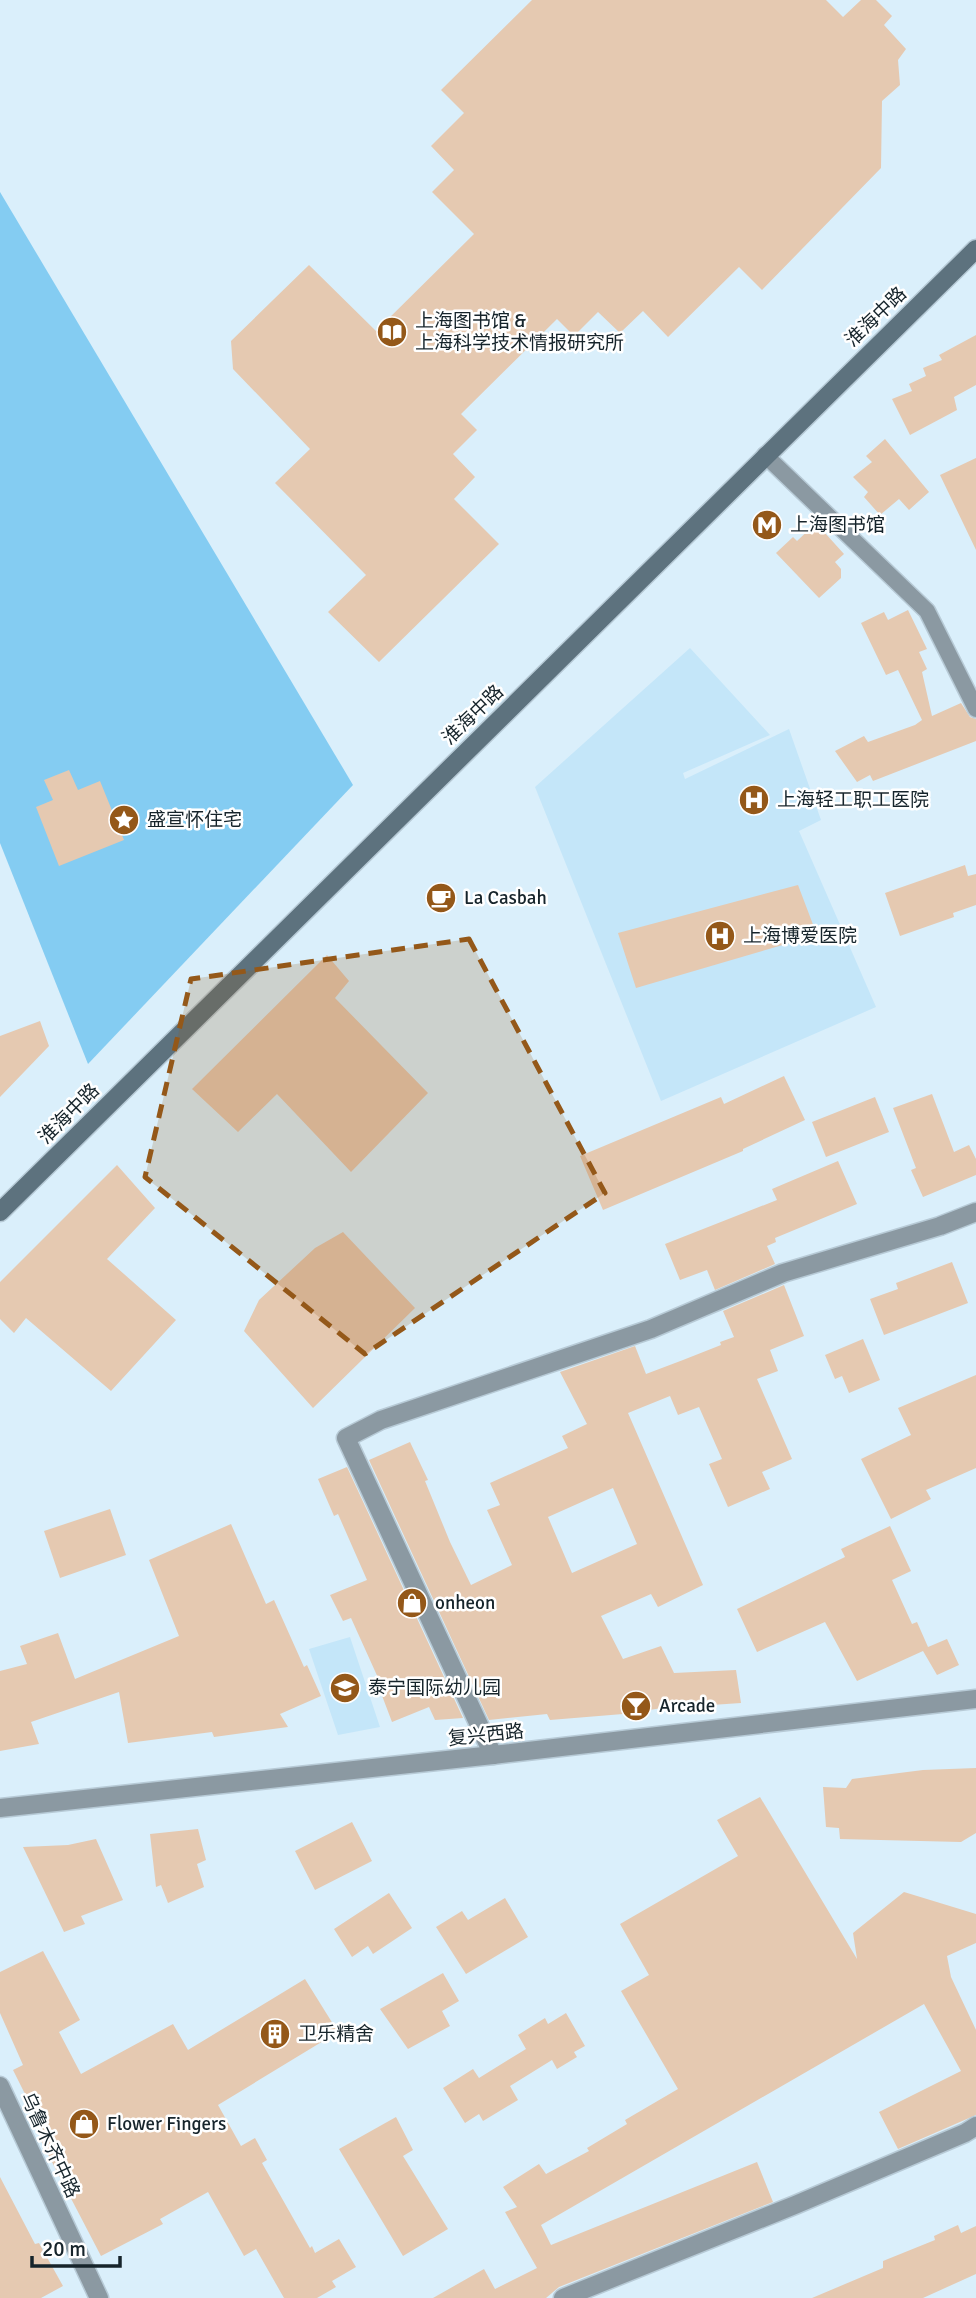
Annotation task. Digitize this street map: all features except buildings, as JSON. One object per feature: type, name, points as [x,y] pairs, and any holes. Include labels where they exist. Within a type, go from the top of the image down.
[{"type":"main road","name":"淮海中路","points":[[0,1212],[976,249]]},
{"type":"street","points":[[493,1755],[346,1438],[381,1419],[651,1329],[783,1273],[940,1226],[976,1212]]},
{"type":"street","name":"复兴西路","points":[[0,1808],[976,1699]]},
{"type":"street","name":"乌鲁木齐中路","points":[[0,2086],[99,2298]]},
{"type":"street","points":[[563,2298],[795,2205],[976,2126]]},
{"type":"lane","points":[[765,455],[927,611],[976,709]]},
{"type":"highlighted area","points":[[469,939],[605,1193],[365,1354],[145,1177],[191,979]]},
{"type":"shaded area","points":[[0,192],[353,785],[88,1064],[0,843]]},
{"type":"shaded area","name":"上海博爱医院","points":[[690,648],[770,735],[683,773],[685,779],[789,729],[821,820],[799,831],[876,1007],[661,1101],[535,787]]},
{"type":"shaded area","name":"泰宁国际幼儿园","points":[[350,1637],[380,1727],[338,1735],[309,1649]]},
{"type":"place","name":"上海图书馆 & 上海科学技术情报研究所","points":[[392,332]]},
{"type":"place","name":"上海图书馆","points":[[767,525]]},
{"type":"place","name":"上海轻工职工医院","points":[[754,800]]},
{"type":"place","name":"盛宣怀住宅","points":[[124,820]]},
{"type":"place","name":"La Casbah","points":[[441,898]]},
{"type":"place","name":"上海博爱医院","points":[[720,936]]},
{"type":"place","name":"onheon","points":[[412,1603]]},
{"type":"place","name":"泰宁国际幼儿园","points":[[345,1688]]},
{"type":"place","name":"Arcade","points":[[636,1706]]},
{"type":"place","name":"卫乐精舍","points":[[275,2034]]},
{"type":"place","name":"Flower Fingers","points":[[84,2124]]}]
